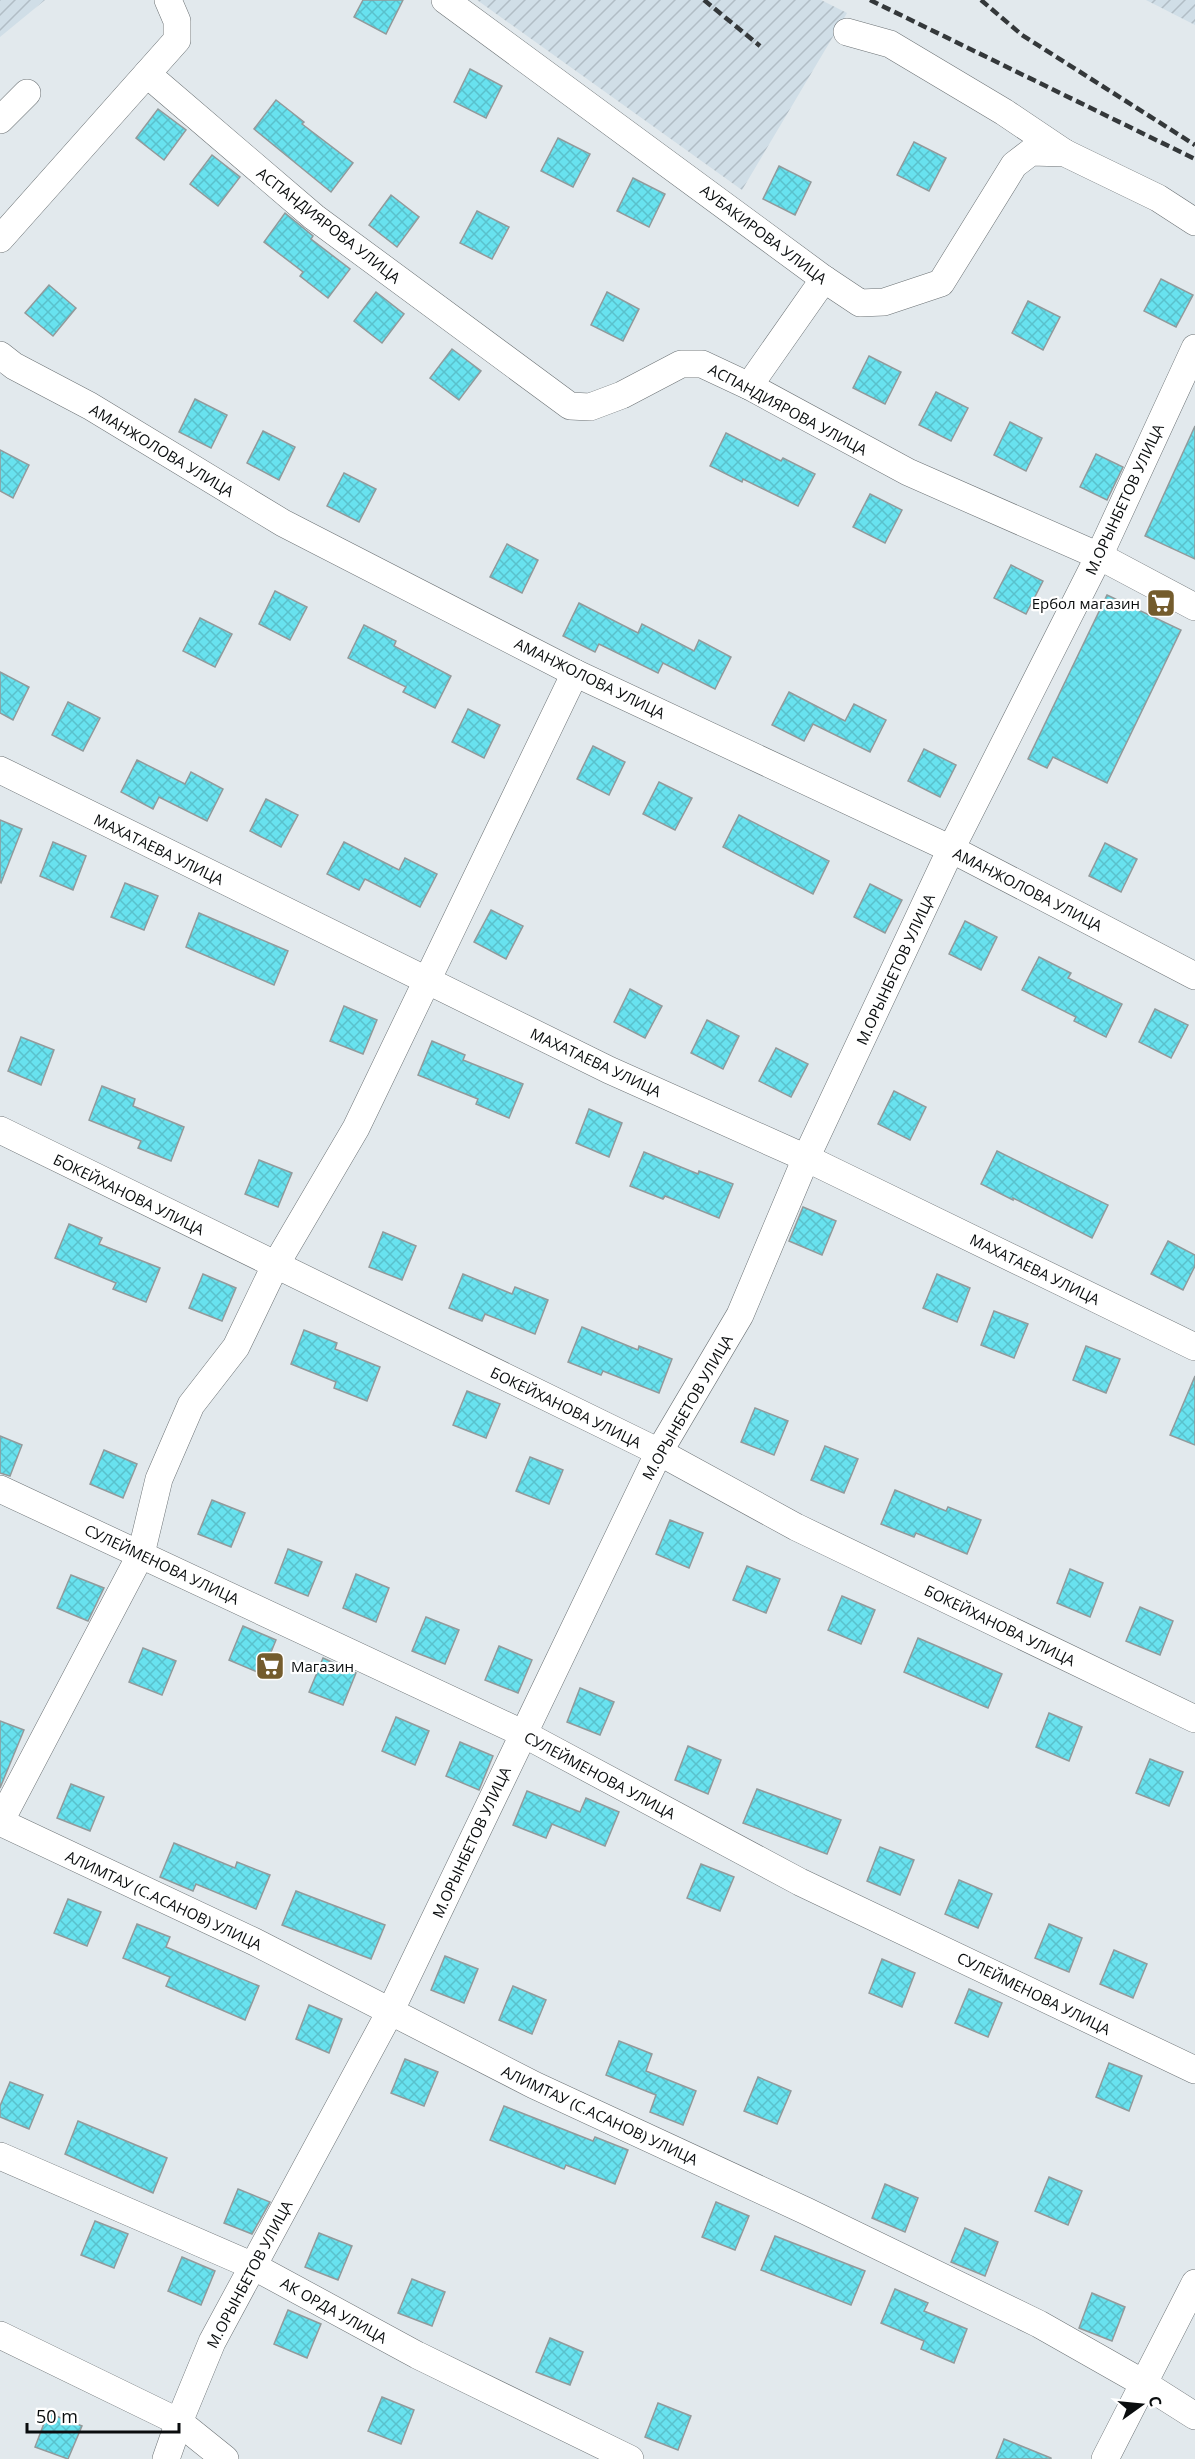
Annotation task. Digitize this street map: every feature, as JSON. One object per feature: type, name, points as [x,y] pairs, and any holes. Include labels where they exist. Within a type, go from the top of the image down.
[{"type":"street","points":[[0,238],[177,40],[177,21],[168,0]]},
{"type":"street","name":"АУБАКИРОВА УЛИЦА","points":[[445,0],[824,279],[860,303],[884,302],[941,283],[1014,165],[1031,152],[1065,153]]},
{"type":"street","name":"АУБАКИРОВА УЛИЦА","points":[[847,32],[890,44],[1004,112],[1065,153],[1158,198],[1195,222]]},
{"type":"street","name":"АСПАНДИЯРОВА УЛИЦА","points":[[147,74],[314,217],[570,406],[590,407],[622,395],[681,364],[702,364],[749,386],[908,472],[1098,556],[1195,607]]},
{"type":"street","points":[[0,120],[27,93]]},
{"type":"street","points":[[749,386],[824,279]]},
{"type":"street","name":"М.ОРЫНБЕТОВ УЛИЦА","points":[[166,2459],[212,2342],[390,2012],[522,1733],[659,1452],[740,1316],[806,1158],[951,849],[1098,556],[1195,348]]},
{"type":"street","name":"АМАНЖОЛОВА УЛИЦА","points":[[0,355],[14,366],[90,406],[284,523],[575,672],[951,849],[1195,976]]},
{"type":"street","points":[[0,1822],[141,1554],[159,1479],[191,1405],[236,1347],[275,1266],[356,1128],[575,672]]},
{"type":"street","name":"МАХАТАЕВА УЛИЦА","points":[[0,770],[609,1070],[806,1158],[1195,1347]]},
{"type":"street","name":"БОКЕЙХАНОВА УЛИЦА","points":[[0,1130],[659,1452],[796,1527],[1195,1719]]},
{"type":"street","name":"СУЛЕЙМЕНОВА УЛИЦА","points":[[0,1489],[522,1733],[800,1882],[1195,2070]]},
{"type":"street","name":"АЛИМТАУ (С.АСАНОВ) УЛИЦА","points":[[0,1822],[255,1942],[534,2085],[806,2211],[1040,2324],[1195,2415]]},
{"type":"street","name":"АК ОРДА УЛИЦА","points":[[0,2156],[253,2266],[417,2355],[630,2459]]},
{"type":"street","points":[[1105,2459],[1195,2283]]},
{"type":"street","points":[[0,2335],[179,2422],[225,2459]]},
{"type":"shaded area","points":[[0,0],[45,0],[0,37]]},
{"type":"shaded area","points":[[477,0],[821,0],[847,13],[742,190]]},
{"type":"shaded area","points":[[1146,0],[1195,0],[1195,25]]},
{"type":"building","points":[[363,0],[403,0],[386,34],[354,17]]},
{"type":"building","points":[[470,69],[502,86],[486,118],[454,102]]},
{"type":"building","points":[[276,100],[304,122],[302,124],[353,163],[331,192],[254,129]]},
{"type":"building","points":[[158,109],[186,130],[164,160],[136,138]]},
{"type":"building","points":[[558,138],[590,154],[573,187],[541,171]]},
{"type":"building","points":[[914,142],[946,158],[929,191],[897,175]]},
{"type":"building","points":[[212,155],[240,177],[218,206],[190,184]]},
{"type":"building","points":[[779,166],[811,182],[795,215],[763,199]]},
{"type":"building","points":[[633,178],[665,194],[649,227],[617,211]]},
{"type":"building","points":[[391,195],[419,217],[397,247],[369,225]]},
{"type":"building","points":[[477,211],[509,227],[492,259],[460,243]]},
{"type":"building","points":[[285,213],[313,236],[311,239],[350,269],[328,298],[300,276],[303,272],[264,242]]},
{"type":"building","points":[[1161,279],[1193,295],[1176,327],[1144,311]]},
{"type":"building","points":[[49,285],[76,308],[53,336],[25,313]]},
{"type":"building","points":[[376,292],[404,314],[382,343],[354,321]]},
{"type":"building","points":[[607,292],[639,309],[623,341],[591,325]]},
{"type":"building","points":[[1028,301],[1060,317],[1043,350],[1012,333]]},
{"type":"building","points":[[452,349],[481,371],[459,400],[430,378]]},
{"type":"building","points":[[869,356],[901,372],[885,404],[853,388]]},
{"type":"building","points":[[936,392],[968,408],[951,441],[919,425]]},
{"type":"building","points":[[195,399],[227,415],[211,448],[179,432]]},
{"type":"building","points":[[1010,422],[1042,438],[1026,471],[994,455]]},
{"type":"building","points":[[1195,426],[1195,559],[1145,536]]},
{"type":"building","points":[[263,431],[295,447],[279,480],[247,463]]},
{"type":"building","points":[[726,433],[781,461],[783,458],[815,474],[798,506],[743,479],[742,482],[710,466]]},
{"type":"building","points":[[0,450],[29,465],[13,498],[0,491]]},
{"type":"building","points":[[1096,454],[1123,467],[1107,500],[1080,487]]},
{"type":"building","points":[[344,473],[376,489],[359,522],[327,506]]},
{"type":"building","points":[[870,494],[902,510],[885,543],[853,527]]},
{"type":"building","points":[[507,544],[538,560],[522,593],[490,577]]},
{"type":"building","points":[[1011,565],[1043,581],[1026,614],[994,598]]},
{"type":"building","points":[[275,591],[307,607],[290,640],[259,624]]},
{"type":"building","points":[[1107,595],[1181,630],[1107,783],[1053,757],[1047,768],[1028,759]]},
{"type":"building","points":[[579,603],[638,633],[642,624],[694,651],[699,640],[731,657],[715,689],[663,663],[658,673],[599,644],[595,652],[563,636]]},
{"type":"building","points":[[200,618],[232,634],[215,667],[183,651]]},
{"type":"building","points":[[364,625],[396,641],[394,646],[451,676],[435,708],[403,692],[406,687],[348,658]]},
{"type":"building","points":[[0,672],[29,687],[13,720],[0,713]]},
{"type":"building","points":[[789,692],[845,721],[854,704],[886,720],[870,752],[813,724],[804,741],[772,725]]},
{"type":"building","points":[[68,702],[100,718],[83,751],[52,735]]},
{"type":"building","points":[[468,709],[500,725],[484,758],[452,742]]},
{"type":"building","points":[[593,746],[625,762],[609,795],[577,779]]},
{"type":"building","points":[[924,749],[956,765],[940,797],[908,781]]},
{"type":"building","points":[[137,760],[185,784],[191,772],[223,789],[207,821],[159,797],[153,809],[121,792]]},
{"type":"building","points":[[659,782],[692,798],[675,830],[643,814]]},
{"type":"building","points":[[266,799],[298,815],[281,847],[250,831]]},
{"type":"building","points":[[739,815],[829,861],[813,894],[723,847]]},
{"type":"building","points":[[0,820],[22,829],[1,883],[0,882]]},
{"type":"building","points":[[53,842],[86,856],[73,890],[40,876]]},
{"type":"building","points":[[344,842],[399,870],[405,858],[437,874],[420,907],[365,879],[359,890],[327,874]]},
{"type":"building","points":[[1105,843],[1137,859],[1121,892],[1089,876]]},
{"type":"building","points":[[125,883],[158,896],[144,930],[111,917]]},
{"type":"building","points":[[870,884],[902,900],[885,933],[854,917]]},
{"type":"building","points":[[491,910],[523,926],[506,959],[474,942]]},
{"type":"building","points":[[199,913],[288,951],[274,985],[186,947]]},
{"type":"building","points":[[965,921],[997,937],[981,970],[949,954]]},
{"type":"building","points":[[1039,957],[1071,973],[1068,978],[1122,1004],[1106,1037],[1074,1021],[1076,1017],[1022,990]]},
{"type":"building","points":[[630,989],[662,1006],[645,1038],[614,1022]]},
{"type":"building","points":[[344,1006],[377,1020],[363,1054],[330,1041]]},
{"type":"building","points":[[1155,1009],[1188,1025],[1171,1058],[1139,1042]]},
{"type":"building","points":[[707,1020],[739,1036],[723,1069],[691,1053]]},
{"type":"building","points":[[21,1037],[54,1050],[41,1085],[8,1071]]},
{"type":"building","points":[[432,1041],[465,1055],[463,1060],[523,1084],[509,1118],[476,1104],[478,1099],[418,1075]]},
{"type":"building","points":[[776,1048],[808,1064],[791,1097],[759,1081]]},
{"type":"building","points":[[102,1086],[135,1099],[133,1106],[184,1127],[171,1161],[138,1148],[141,1141],[89,1120]]},
{"type":"building","points":[[894,1091],[926,1107],[910,1140],[878,1124]]},
{"type":"building","points":[[589,1109],[622,1123],[609,1157],[576,1143]]},
{"type":"building","points":[[997,1151],[1108,1205],[1092,1238],[981,1184]]},
{"type":"building","points":[[644,1152],[698,1174],[699,1171],[733,1184],[719,1218],[665,1196],[663,1199],[630,1186]]},
{"type":"building","points":[[259,1160],[292,1173],[278,1207],[245,1194]]},
{"type":"building","points":[[803,1207],[836,1221],[822,1255],[789,1241]]},
{"type":"building","points":[[69,1224],[102,1238],[99,1244],[160,1268],[146,1302],[113,1289],[116,1283],[55,1258]]},
{"type":"building","points":[[383,1232],[416,1246],[402,1280],[369,1267]]},
{"type":"building","points":[[1168,1241],[1195,1255],[1195,1266],[1183,1290],[1151,1274]]},
{"type":"building","points":[[203,1274],[236,1288],[222,1321],[189,1308]]},
{"type":"building","points":[[463,1274],[512,1294],[515,1287],[548,1300],[535,1334],[485,1314],[482,1321],[449,1308]]},
{"type":"building","points":[[937,1274],[970,1288],[957,1322],[923,1308]]},
{"type":"building","points":[[994,1311],[1028,1324],[1014,1358],[981,1345]]},
{"type":"building","points":[[582,1327],[638,1350],[639,1346],[672,1359],[659,1393],[603,1371],[601,1375],[568,1362]]},
{"type":"building","points":[[304,1330],[337,1343],[335,1349],[380,1367],[367,1401],[334,1388],[336,1382],[291,1364]]},
{"type":"building","points":[[1086,1346],[1120,1359],[1106,1393],[1073,1380]]},
{"type":"building","points":[[1195,1376],[1195,1445],[1170,1435]]},
{"type":"building","points":[[467,1391],[500,1404],[486,1438],[453,1425]]},
{"type":"building","points":[[755,1408],[788,1421],[774,1455],[741,1442]]},
{"type":"building","points":[[0,1436],[22,1445],[10,1476],[0,1473]]},
{"type":"building","points":[[825,1446],[858,1459],[844,1493],[811,1480]]},
{"type":"building","points":[[104,1450],[137,1464],[123,1498],[90,1484]]},
{"type":"building","points":[[530,1457],[563,1470],[549,1504],[516,1491]]},
{"type":"building","points":[[895,1490],[946,1511],[948,1507],[981,1520],[967,1554],[916,1533],[914,1537],[881,1524]]},
{"type":"building","points":[[212,1500],[245,1513],[231,1547],[198,1534]]},
{"type":"building","points":[[670,1520],[703,1533],[689,1568],[656,1554]]},
{"type":"building","points":[[288,1549],[322,1562],[308,1596],[275,1583]]},
{"type":"building","points":[[747,1566],[780,1579],[766,1613],[733,1600]]},
{"type":"building","points":[[1070,1569],[1103,1583],[1090,1617],[1057,1603]]},
{"type":"building","points":[[356,1574],[389,1588],[376,1622],[343,1608]]},
{"type":"building","points":[[71,1575],[104,1588],[88,1621],[57,1608]]},
{"type":"building","points":[[842,1596],[875,1610],[861,1644],[828,1630]]},
{"type":"building","points":[[1140,1607],[1173,1621],[1160,1655],[1126,1641]]},
{"type":"building","points":[[426,1617],[459,1630],[445,1664],[412,1651]]},
{"type":"building","points":[[243,1626],[276,1640],[262,1674],[229,1660]]},
{"type":"building","points":[[918,1638],[1002,1674],[988,1708],[904,1672]]},
{"type":"building","points":[[499,1646],[532,1660],[518,1693],[485,1680]]},
{"type":"building","points":[[143,1648],[176,1661],[162,1695],[129,1682]]},
{"type":"building","points":[[323,1658],[356,1673],[343,1705],[309,1692]]},
{"type":"building","points":[[580,1688],[614,1702],[600,1735],[567,1722]]},
{"type":"building","points":[[1049,1713],[1082,1727],[1069,1761],[1036,1747]]},
{"type":"building","points":[[396,1717],[429,1731],[415,1765],[382,1751]]},
{"type":"building","points":[[0,1721],[24,1730],[0,1788]]},
{"type":"building","points":[[460,1742],[493,1756],[479,1790],[446,1776]]},
{"type":"building","points":[[688,1746],[721,1760],[708,1794],[675,1780]]},
{"type":"building","points":[[1150,1759],[1183,1772],[1169,1806],[1136,1793]]},
{"type":"building","points":[[71,1784],[104,1797],[90,1831],[57,1818]]},
{"type":"building","points":[[757,1789],[841,1820],[827,1854],[743,1823]]},
{"type":"building","points":[[527,1791],[580,1812],[586,1798],[619,1812],[605,1846],[552,1824],[546,1838],[513,1825]]},
{"type":"building","points":[[174,1843],[235,1868],[237,1862],[270,1875],[256,1909],[196,1884],[193,1891],[160,1877]]},
{"type":"building","points":[[880,1847],[914,1860],[900,1895],[867,1881]]},
{"type":"building","points":[[701,1864],[734,1877],[720,1911],[687,1898]]},
{"type":"building","points":[[959,1880],[992,1894],[978,1928],[945,1914]]},
{"type":"building","points":[[296,1891],[385,1925],[371,1959],[282,1925]]},
{"type":"building","points":[[68,1899],[101,1912],[87,1946],[54,1933]]},
{"type":"building","points":[[137,1924],[170,1937],[166,1947],[259,1986],[245,2020],[166,1986],[170,1977],[123,1958]]},
{"type":"building","points":[[1049,1924],[1082,1938],[1069,1972],[1035,1958]]},
{"type":"building","points":[[1114,1950],[1147,1964],[1133,1998],[1100,1984]]},
{"type":"building","points":[[445,1956],[478,1969],[464,2003],[431,1990]]},
{"type":"building","points":[[882,1959],[915,1973],[902,2007],[869,1993]]},
{"type":"building","points":[[513,1986],[546,2000],[532,2034],[499,2020]]},
{"type":"building","points":[[969,1989],[1002,2003],[988,2037],[955,2023]]},
{"type":"building","points":[[309,2005],[342,2019],[329,2053],[296,2039]]},
{"type":"building","points":[[619,2041],[652,2054],[646,2071],[696,2091],[683,2125],[650,2112],[656,2095],[606,2075]]},
{"type":"building","points":[[405,2059],[438,2072],[424,2106],[391,2093]]},
{"type":"building","points":[[1109,2063],[1142,2076],[1129,2111],[1096,2097]]},
{"type":"building","points":[[758,2077],[791,2091],[777,2124],[744,2111]]},
{"type":"building","points":[[10,2082],[43,2095],[29,2129],[0,2117],[0,2106]]},
{"type":"building","points":[[504,2106],[593,2141],[595,2137],[628,2150],[615,2184],[566,2165],[564,2169],[490,2140]]},
{"type":"building","points":[[78,2121],[167,2158],[153,2193],[65,2154]]},
{"type":"building","points":[[1049,2177],[1082,2191],[1068,2225],[1035,2211]]},
{"type":"building","points":[[885,2184],[918,2198],[905,2232],[872,2218]]},
{"type":"building","points":[[238,2189],[270,2202],[252,2234],[224,2223]]},
{"type":"building","points":[[716,2202],[749,2216],[735,2250],[702,2237]]},
{"type":"building","points":[[95,2221],[128,2234],[114,2268],[81,2255]]},
{"type":"building","points":[[965,2228],[998,2242],[985,2276],[951,2262]]},
{"type":"building","points":[[319,2233],[352,2246],[338,2280],[305,2267]]},
{"type":"building","points":[[775,2236],[865,2271],[851,2305],[761,2270]]},
{"type":"building","points":[[182,2257],[215,2271],[201,2305],[168,2291]]},
{"type":"building","points":[[412,2279],[445,2292],[432,2326],[398,2313]]},
{"type":"building","points":[[895,2289],[928,2303],[924,2311],[967,2329],[954,2363],[921,2349],[924,2341],[881,2323]]},
{"type":"building","points":[[1092,2293],[1125,2307],[1112,2341],[1079,2328]]},
{"type":"building","points":[[288,2310],[321,2324],[307,2358],[274,2344]]},
{"type":"building","points":[[550,2338],[583,2352],[570,2385],[536,2372]]},
{"type":"building","points":[[382,2397],[414,2410],[401,2444],[368,2431]]},
{"type":"building","points":[[658,2403],[691,2416],[678,2450],[645,2437]]},
{"type":"building","points":[[48,2413],[82,2426],[68,2459],[35,2447]]},
{"type":"building","points":[[1004,2439],[1051,2458],[1051,2459],[996,2459]]},
{"type":"railway","points":[[704,0],[760,46]]},
{"type":"railway","points":[[870,0],[1195,159]]},
{"type":"railway","points":[[981,0],[1022,35],[1195,145]]},
{"type":"place","name":"Ербол магазин","points":[[1161,603]]},
{"type":"place","name":"Магазин","points":[[270,1666]]}]
